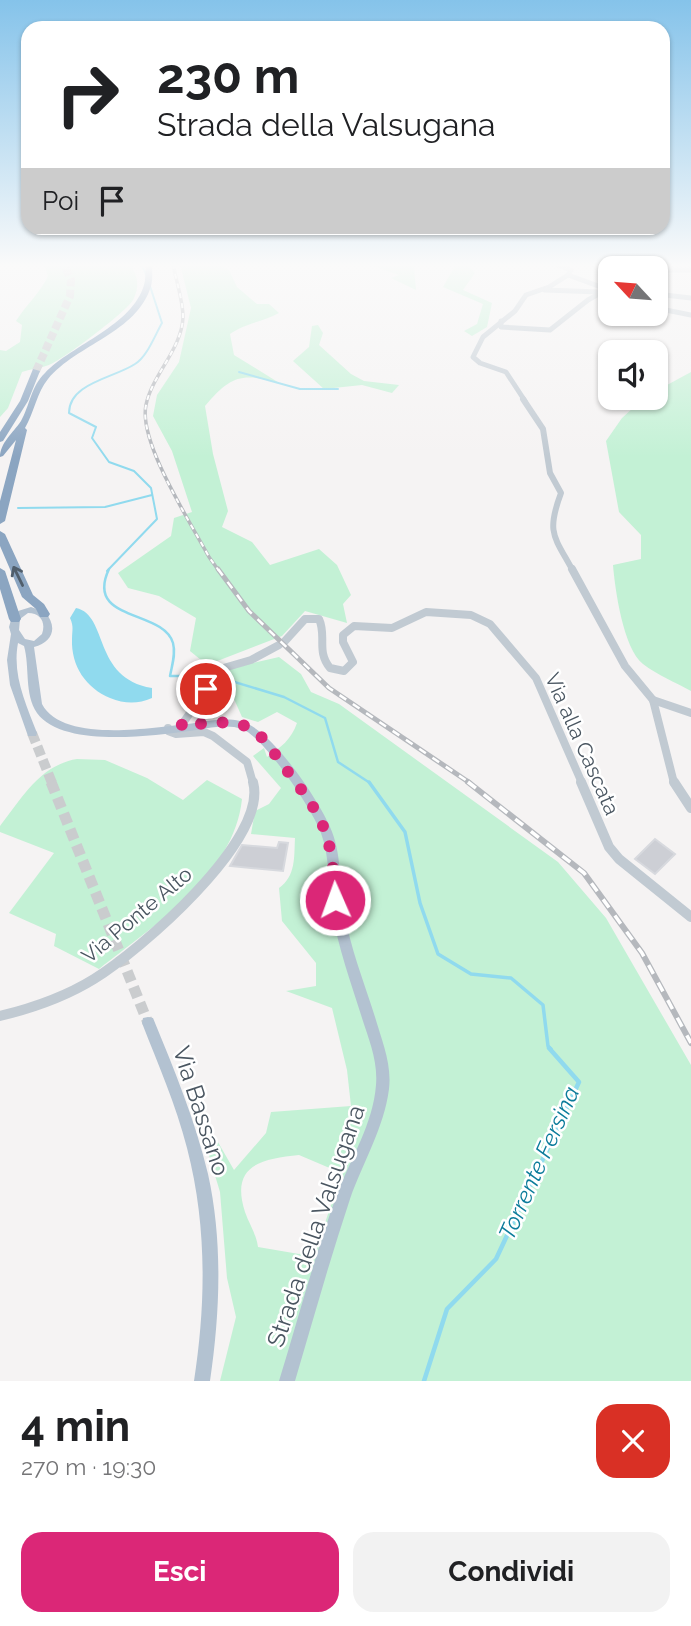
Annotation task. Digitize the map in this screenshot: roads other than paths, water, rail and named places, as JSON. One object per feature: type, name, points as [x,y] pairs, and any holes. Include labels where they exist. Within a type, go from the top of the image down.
[{"type":"highway","points":[[0,454],[45,377],[67,357],[111,328]]},
{"type":"highway","points":[[0,521],[22,415],[37,371]]},
{"type":"highway","points":[[0,429],[10,417],[22,415]]},
{"type":"highway","points":[[0,439],[22,415]]},
{"type":"highway","points":[[0,534],[28,597],[44,614]]},
{"type":"highway","points":[[0,571],[15,619]]},
{"type":"main road","points":[[32,733],[16,691],[10,649],[15,634],[15,619],[32,609],[44,614]]},
{"type":"main road","name":"Strada della Valsugana","points":[[34,659],[49,628],[44,614]]},
{"type":"main road","name":"Strada della Valsugana","points":[[15,634],[27,643],[34,659],[38,706],[46,717],[59,725],[96,733],[228,723],[249,728],[263,739],[314,806],[327,832],[333,859],[335,900],[341,926],[383,1065],[381,1109],[350,1180],[287,1381]]},
{"type":"main road","points":[[11,667],[20,648],[43,638]]},
{"type":"main road","name":"Via Bassano","points":[[148,1023],[184,1116],[202,1181],[211,1266],[202,1381]]},
{"type":"street","points":[[493,328],[476,345],[474,357],[480,363],[506,372],[543,429],[550,473],[561,493],[552,517],[552,532],[625,666],[653,700],[675,787],[691,808]]},
{"type":"street","points":[[503,328],[519,331],[528,328]]},
{"type":"street","points":[[534,328],[552,328]]},
{"type":"street","name":"Via alla Cascata","points":[[181,726],[217,672],[278,645],[306,619],[319,619],[323,627],[321,655],[330,668],[344,671],[352,666],[353,658],[343,642],[343,635],[354,626],[392,628],[426,612],[471,615],[490,624],[525,663],[546,695],[572,765],[609,847],[619,859],[691,917]]},
{"type":"street","points":[[653,700],[691,713]]},
{"type":"street","name":"Via Ponte Alto","points":[[0,1016],[56,999],[96,978],[153,933],[203,887],[237,837],[250,813],[253,784],[248,765],[239,755],[207,732],[174,734],[168,728]]},
{"type":"water","points":[[76,608],[86,613],[93,622],[110,660],[119,672],[133,682],[152,688],[152,698],[137,702],[121,701],[101,694],[87,682],[77,667],[72,649],[70,618]]},
{"type":"waterway","name":"Torrente Fersina","points":[[107,571],[157,519],[151,488],[134,471],[109,462],[92,438],[96,427],[69,413],[71,403],[84,388],[139,361],[159,328]]},
{"type":"waterway","points":[[239,372],[300,389],[338,389]]},
{"type":"waterway","points":[[18,508],[105,507],[152,495]]},
{"type":"waterway","name":"Torrente Fersina","points":[[109,569],[104,586],[107,598],[116,607],[166,632],[173,643],[170,676],[211,676]]},
{"type":"waterway","name":"Torrente Fersina","points":[[218,677],[284,697],[325,718],[338,762],[369,783]]},
{"type":"waterway","name":"Torrente Fersina","points":[[369,783],[405,832],[420,903],[438,954],[471,974],[511,978],[543,1005],[548,1046],[551,1049]]},
{"type":"waterway","name":"Torrente Fersina","points":[[424,1381],[447,1309],[496,1259],[579,1082],[549,1048]]},
{"type":"tunnel","points":[[36,371],[55,328]]},
{"type":"tunnel","points":[[32,733],[52,783]]},
{"type":"tunnel","points":[[51,782],[148,1023]]},
{"type":"railway","points":[[181,328],[178,340],[149,394],[146,421],[150,440],[168,482],[219,571]]},
{"type":"railway","points":[[218,569],[249,611],[329,688],[470,783]]},
{"type":"railway","points":[[468,782],[584,873],[642,953],[691,1043]]}]
